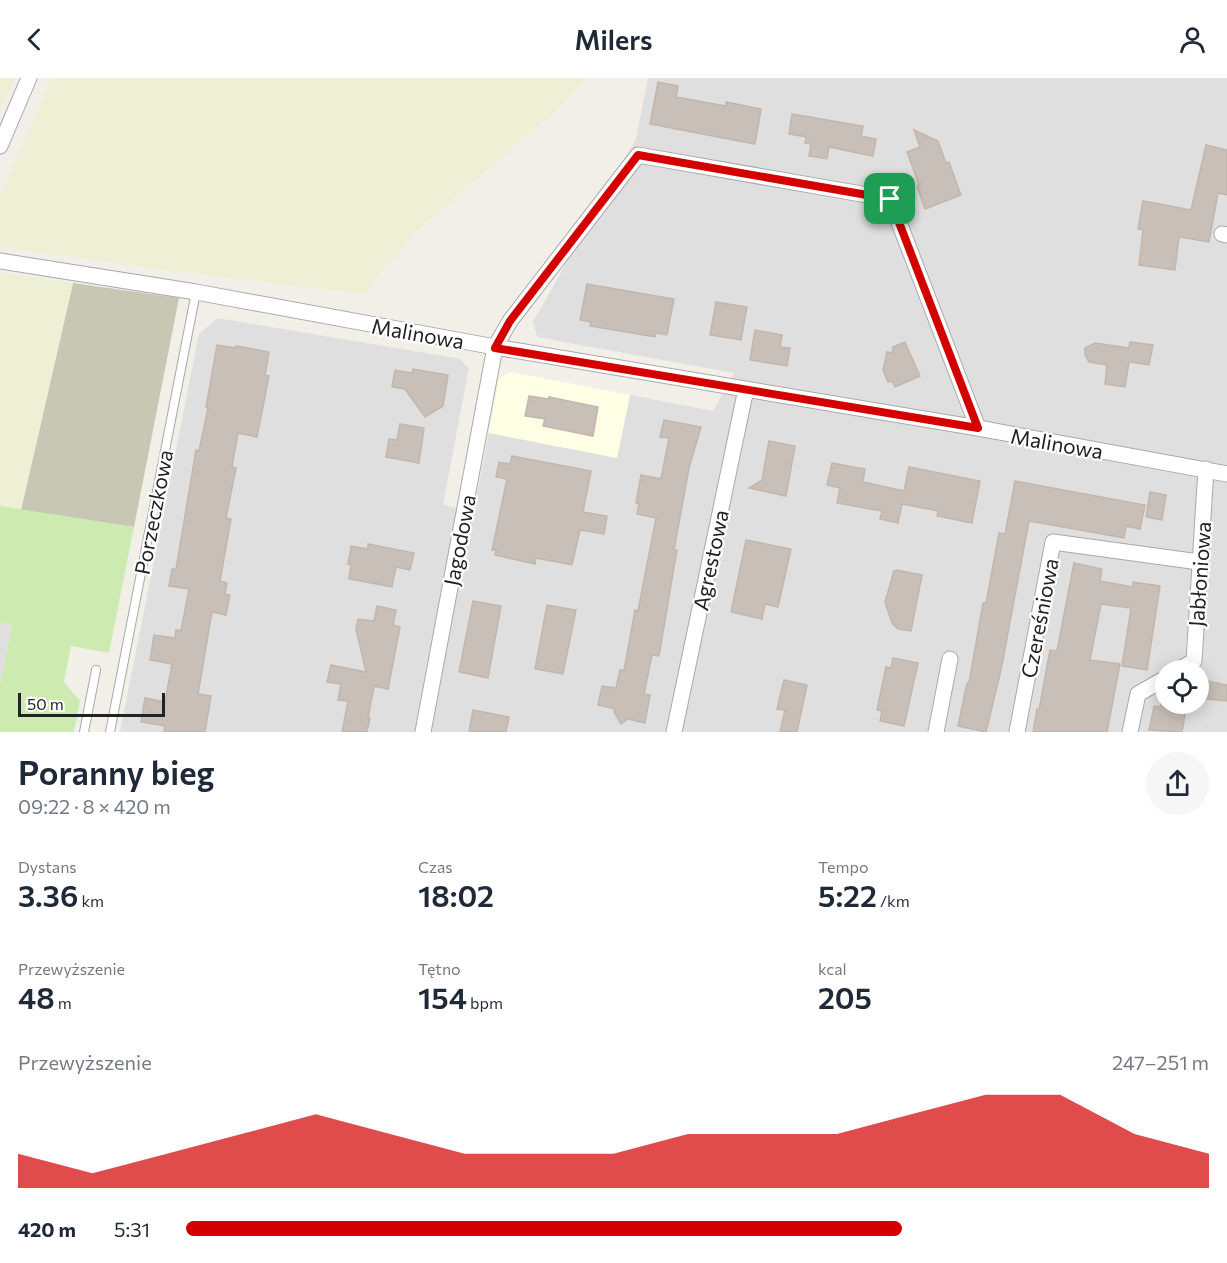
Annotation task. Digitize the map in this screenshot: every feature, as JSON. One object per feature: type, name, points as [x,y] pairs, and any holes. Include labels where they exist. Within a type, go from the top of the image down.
[{"type":"street","points":[[0,146],[29,78]]},
{"type":"street","name":"Jagodowa","points":[[423,732],[495,348],[510,321],[638,155],[890,199],[978,428]]},
{"type":"street","name":"Malinowa","points":[[0,261],[196,292],[495,348],[978,428],[1227,474]]},
{"type":"street","name":"Agrestowa","points":[[674,732],[746,389]]},
{"type":"street","name":"Jabłoniowa","points":[[1194,660],[1206,470]]},
{"type":"street","name":"Czereśniowa","points":[[1017,732],[1053,542],[1199,562]]},
{"type":"street","points":[[936,732],[950,659]]},
{"type":"street","points":[[1130,732],[1138,694],[1155,684]]},
{"type":"lane","name":"Porzeczkowa","points":[[110,732],[196,292]]},
{"type":"lane","points":[[84,732],[96,670]]},
{"type":"shaded area","points":[[0,78],[14,78],[0,114]]},
{"type":"shaded area","points":[[52,78],[587,78],[554,112],[414,233],[364,294],[0,247],[0,195]]},
{"type":"shaded area","points":[[648,78],[1227,78],[1227,732],[120,732],[199,334],[218,318],[460,359],[469,368],[443,504],[473,514],[489,433],[617,458],[630,395],[713,411],[734,373],[537,337],[533,322],[636,139]]},
{"type":"shaded area","points":[[0,273],[73,283],[21,510],[0,506]]},
{"type":"shaded area","points":[[73,283],[179,298],[134,527],[21,510]]},
{"type":"shaded area","points":[[510,372],[630,395],[617,458],[489,433],[499,379]]},
{"type":"shaded area","points":[[0,623],[12,625],[0,685]]},
{"type":"green space","points":[[0,506],[134,527],[109,653],[71,646],[64,682],[80,701],[74,732],[0,732],[0,685],[12,625],[0,623]]},
{"type":"building","points":[[658,82],[678,86],[676,97],[726,106],[726,102],[761,109],[755,144],[650,124]]},
{"type":"building","points":[[792,114],[863,126],[861,136],[876,139],[873,156],[829,147],[827,159],[809,156],[811,144],[805,143],[806,137],[789,134]]},
{"type":"building","points":[[914,130],[938,141],[946,163],[949,162],[961,195],[925,209],[907,152],[920,147]]},
{"type":"building","points":[[1206,145],[1227,150],[1227,195],[1218,193],[1209,242],[1179,237],[1175,270],[1139,265],[1143,230],[1138,229],[1143,201],[1191,210]]},
{"type":"building","points":[[587,284],[674,299],[667,335],[656,333],[655,337],[590,326],[591,322],[580,320]]},
{"type":"building","points":[[716,302],[747,307],[741,340],[710,335]]},
{"type":"building","points":[[755,330],[782,335],[780,347],[790,348],[787,366],[750,360]]},
{"type":"building","points":[[905,342],[920,376],[895,387],[892,381],[888,382],[883,370],[887,352],[892,353],[893,347]]},
{"type":"building","points":[[1130,342],[1153,345],[1149,365],[1129,362],[1125,387],[1105,384],[1107,365],[1089,362],[1085,355],[1085,348],[1095,343],[1129,348]]},
{"type":"building","points":[[217,345],[269,352],[265,375],[269,376],[257,437],[238,433],[232,467],[236,468],[226,518],[231,519],[220,581],[227,583],[225,594],[230,595],[226,615],[212,612],[198,694],[211,696],[205,732],[164,732],[165,726],[141,722],[145,698],[165,702],[172,664],[150,660],[154,635],[175,638],[176,630],[181,631],[189,589],[169,586],[172,569],[176,569],[196,450],[199,451],[208,408],[206,407]]},
{"type":"building","points":[[413,369],[448,375],[443,406],[425,417],[405,389],[392,387],[395,370],[412,373]]},
{"type":"building","points":[[529,396],[549,399],[549,397],[598,407],[593,436],[543,426],[545,419],[525,416]]},
{"type":"building","points":[[664,420],[701,427],[689,468],[674,550],[677,550],[659,656],[652,655],[644,694],[650,695],[645,723],[628,719],[621,724],[614,712],[615,709],[598,705],[602,686],[616,688],[620,670],[624,670],[635,610],[638,611],[656,518],[637,514],[639,503],[636,503],[641,475],[661,479],[669,438],[660,437]]},
{"type":"building","points":[[400,424],[424,428],[419,463],[386,457],[389,439],[397,440]]},
{"type":"building","points":[[769,441],[795,446],[786,496],[749,488],[762,480]]},
{"type":"building","points":[[512,456],[591,471],[583,512],[607,516],[604,534],[580,530],[572,565],[536,558],[535,564],[495,555],[496,550],[492,550],[507,479],[496,477],[499,462],[510,464]]},
{"type":"building","points":[[832,463],[865,469],[863,482],[904,491],[909,467],[980,481],[972,523],[937,516],[938,511],[902,504],[898,523],[880,519],[882,511],[837,503],[840,488],[827,485]]},
{"type":"building","points":[[1015,481],[1145,505],[1140,529],[1126,526],[1124,538],[1029,521],[1001,670],[986,732],[958,726],[967,683],[969,683],[983,603],[986,603],[999,533],[1005,534]]},
{"type":"building","points":[[1150,492],[1166,495],[1162,520],[1146,517]]},
{"type":"building","points":[[746,540],[791,549],[778,607],[765,604],[762,619],[731,612]]},
{"type":"building","points":[[368,544],[414,553],[410,570],[396,567],[392,587],[349,579],[351,565],[348,564],[351,546],[368,549]]},
{"type":"building","points":[[1074,563],[1102,569],[1100,581],[1133,587],[1133,582],[1160,586],[1147,670],[1122,666],[1131,608],[1101,604],[1090,660],[1120,664],[1107,732],[1033,732],[1050,650],[1057,651]]},
{"type":"building","points":[[894,571],[922,575],[911,631],[898,629],[892,623],[885,602]]},
{"type":"building","points":[[473,601],[501,606],[488,678],[459,672]]},
{"type":"building","points":[[547,605],[576,610],[563,674],[535,669]]},
{"type":"building","points":[[377,606],[396,610],[393,625],[400,627],[388,689],[374,686],[367,732],[342,732],[348,701],[338,700],[341,684],[327,682],[331,665],[366,672],[356,629],[358,619],[374,621]]},
{"type":"building","points":[[893,658],[918,663],[904,726],[880,721],[882,711],[877,710],[886,667],[891,668]]},
{"type":"building","points":[[784,680],[807,685],[797,732],[780,732],[785,710],[777,709]]},
{"type":"building","points":[[1209,681],[1227,685],[1227,701],[1209,699]]},
{"type":"building","points":[[1154,706],[1155,714],[1185,714],[1182,732],[1149,730]]},
{"type":"building","points":[[473,710],[509,717],[506,732],[469,732]]},
{"type":"route","points":[[638,155],[890,199],[978,428],[495,348],[510,321],[638,155]]}]
